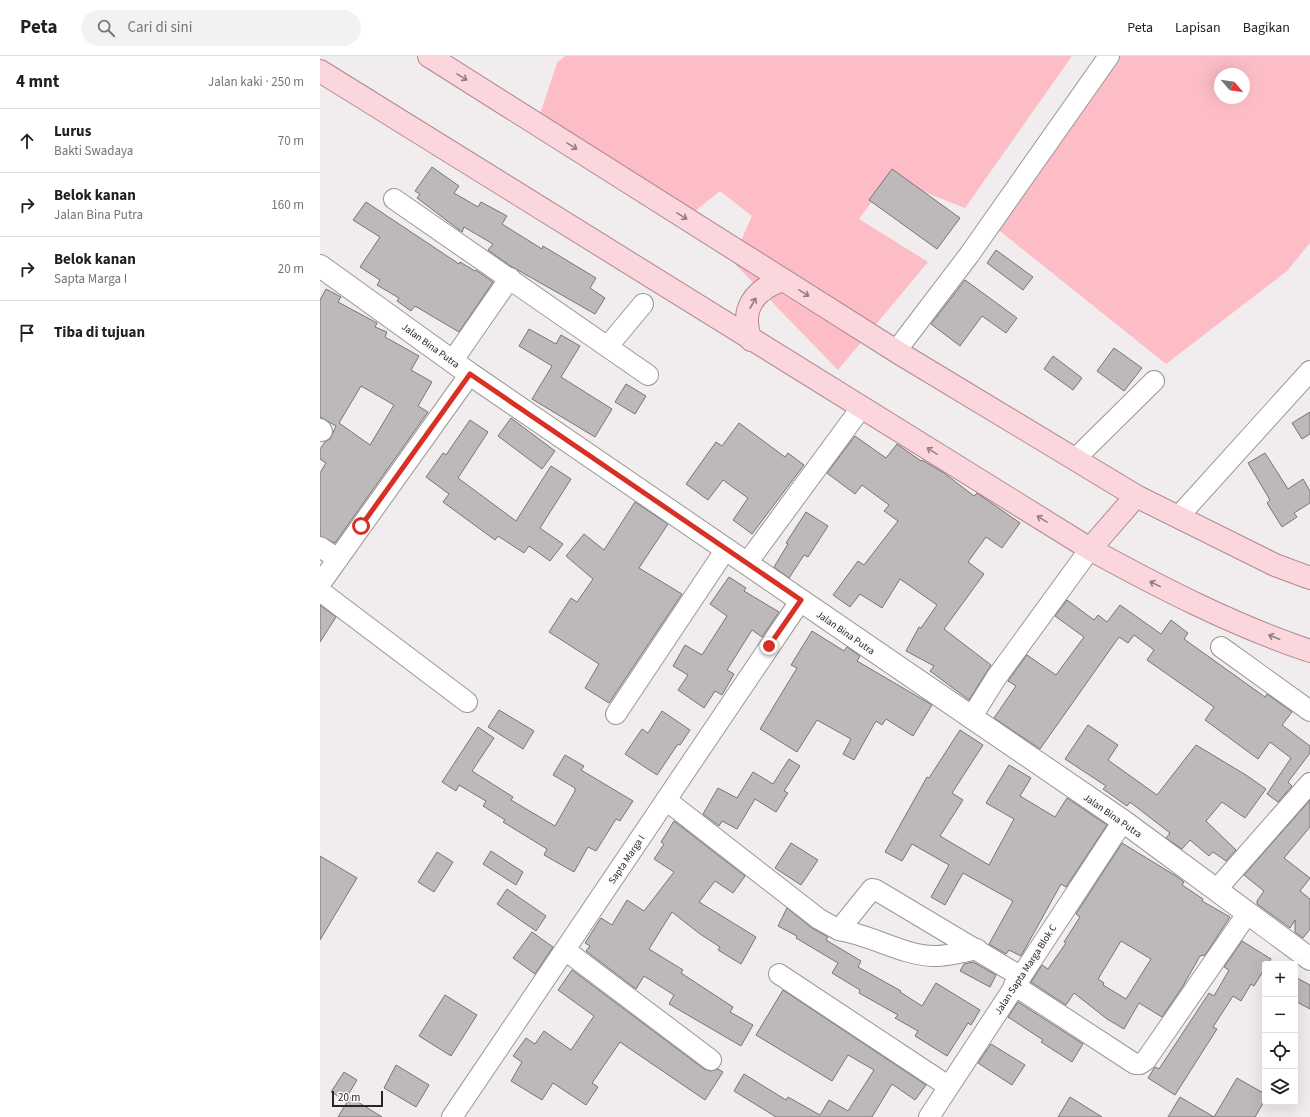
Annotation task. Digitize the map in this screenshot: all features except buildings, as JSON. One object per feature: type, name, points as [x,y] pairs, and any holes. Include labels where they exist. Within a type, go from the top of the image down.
[{"type":"main road","points":[[429,56],[896,351],[1076,458],[1136,496],[1275,565],[1309,576]]},
{"type":"main road","points":[[320,71],[751,340],[1090,549],[1150,582],[1240,624],[1310,651]]},
{"type":"main road","points":[[751,340],[747,330],[747,322],[748,312],[753,301],[766,287],[783,280]]},
{"type":"main road","points":[[1090,549],[1136,496]]},
{"type":"street","points":[[896,351],[969,255],[1109,56]]},
{"type":"street","points":[[394,199],[648,375]]},
{"type":"street","name":"Jalan Bina Putra","points":[[320,266],[470,374],[1123,821],[1247,914],[1310,959]]},
{"type":"street","points":[[452,360],[510,278]]},
{"type":"street","points":[[608,346],[643,304]]},
{"type":"street","points":[[1178,517],[1310,371]]},
{"type":"street","points":[[320,584],[470,374]]},
{"type":"street","points":[[1076,458],[1154,381]]},
{"type":"street","points":[[748,563],[861,408]]},
{"type":"street","points":[[320,547],[338,559]]},
{"type":"street","points":[[616,714],[726,549]]},
{"type":"street","points":[[971,718],[996,678],[1090,549]]},
{"type":"street","points":[[320,591],[468,702]]},
{"type":"street","name":"Sapta Marga I","points":[[452,1117],[801,600]]},
{"type":"street","points":[[1221,647],[1310,711]]},
{"type":"street","points":[[1216,890],[1310,782]]},
{"type":"street","points":[[666,800],[819,919],[839,930],[852,932],[895,948],[927,955],[936,956],[977,950]]},
{"type":"street","name":"Jalan Sapta Marga Blok C","points":[[929,1117],[1017,980],[1123,821]]},
{"type":"street","points":[[839,930],[872,889],[876,890],[977,950],[1135,1064],[1140,1064],[1146,1060],[1247,914]]},
{"type":"street","points":[[565,950],[711,1060]]},
{"type":"street","points":[[779,974],[948,1086]]},
{"type":"shaded area","points":[[565,56],[1072,56],[965,208],[889,178],[859,219],[928,262],[838,370],[732,261],[752,216],[720,191],[679,224],[536,126],[557,63]]},
{"type":"shaded area","points":[[1113,56],[1310,56],[1310,243],[1287,271],[1166,364],[986,220]]},
{"type":"route","points":[[361,526],[470,374],[801,600],[769,646]]}]
